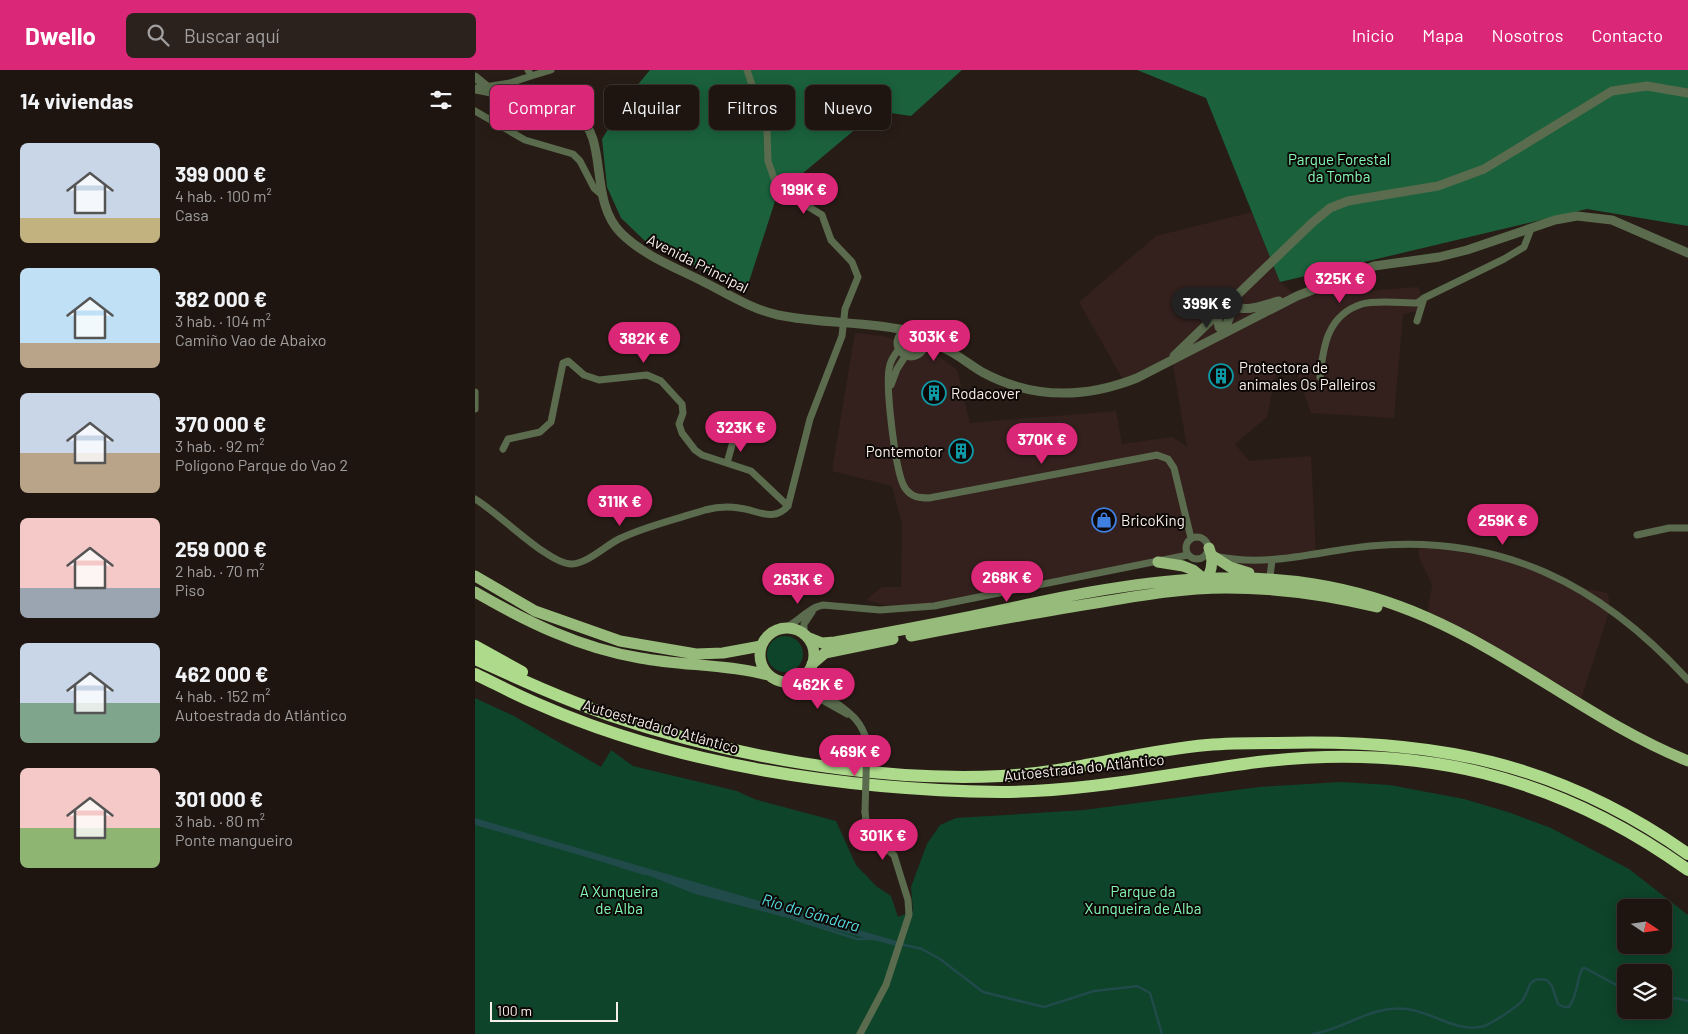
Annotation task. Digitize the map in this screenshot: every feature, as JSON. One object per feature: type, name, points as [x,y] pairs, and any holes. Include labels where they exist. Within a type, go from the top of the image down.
[{"type":"highway","points":[[475,646],[591,708]]},
{"type":"highway","name":"Autoestrada do Atlántico","points":[[475,659],[591,708],[674,735],[753,753],[820,765],[942,775],[1001,776],[1065,769],[1206,745],[1335,741],[1427,748],[1499,763],[1572,788],[1631,817],[1688,854]]},
{"type":"highway","name":"Autoestrada do Atlántico","points":[[475,674],[539,705],[621,734],[703,758],[842,782],[918,789],[1004,792],[1093,785],[1292,759],[1338,756],[1419,761],[1499,776],[1536,788],[1605,818],[1657,848],[1688,870]]},
{"type":"highway","points":[[475,682],[507,698],[539,705]]},
{"type":"main road","points":[[927,633],[942,626],[962,621],[1098,597],[1139,587],[1192,582],[1209,575],[1211,553]]},
{"type":"main road","points":[[1211,553],[1230,568],[1281,585],[1301,594]]},
{"type":"main road","points":[[1158,562],[1183,566],[1193,570],[1201,578]]},
{"type":"main road","points":[[475,576],[535,611],[563,623],[620,641],[696,654],[723,653],[761,646]]},
{"type":"main road","points":[[768,675],[760,661],[761,646],[770,633],[785,628],[822,643],[835,642],[1133,584],[1201,578],[1267,580],[1350,592],[1427,617],[1484,646],[1631,733],[1688,761]]},
{"type":"main road","points":[[475,592],[535,626],[611,652],[683,665],[733,667],[768,675],[785,682],[802,677],[825,653],[1019,615],[1163,593],[1225,588],[1264,589],[1351,600],[1386,609],[1429,625],[1505,665],[1639,746],[1688,768]]},
{"type":"main road","points":[[806,636],[813,650],[810,667]]},
{"type":"street","points":[[485,87],[510,83],[529,73],[551,70]]},
{"type":"street","points":[[475,499],[497,513],[533,544],[562,562],[573,564],[620,538],[715,507],[741,508],[756,513],[774,515],[782,513],[788,506],[810,419],[836,353],[850,292],[858,277],[857,270],[831,240],[823,215],[786,193],[775,181],[768,161],[767,130],[747,70]]},
{"type":"street","points":[[475,77],[490,90]]},
{"type":"street","points":[[1172,360],[1180,348],[1330,208],[1348,201],[1438,186],[1484,169],[1612,91],[1647,86],[1688,93]]},
{"type":"street","points":[[475,89],[490,92]]},
{"type":"street","points":[[475,111],[525,140],[573,154],[580,161],[594,188],[601,194]]},
{"type":"street","name":"Avenida Principal","points":[[591,130],[601,194],[608,216],[620,232],[652,256],[766,312],[791,317],[910,330]]},
{"type":"street","points":[[900,337],[910,330],[915,331],[922,337],[947,349],[1001,381],[1041,392],[1067,394],[1113,388],[1297,296],[1374,266],[1448,255],[1531,228],[1577,216],[1595,216],[1612,220],[1688,252]]},
{"type":"street","points":[[1319,377],[1323,345],[1335,323],[1347,312],[1363,304],[1417,303],[1524,247],[1531,228]]},
{"type":"street","points":[[1224,332],[1239,293]]},
{"type":"street","points":[[1233,306],[1239,309],[1251,309],[1297,296]]},
{"type":"street","points":[[1417,321],[1424,298]]},
{"type":"street","points":[[1217,314],[1219,328],[1224,332]]},
{"type":"street","points":[[887,326],[900,337],[903,352]]},
{"type":"street","points":[[922,337],[922,349]]},
{"type":"street","points":[[947,349],[922,349],[915,355],[903,352],[891,359],[888,371],[899,476],[906,490],[916,498],[929,498],[1157,455],[1168,459],[1174,468],[1191,538]]},
{"type":"street","points":[[503,449],[508,439],[539,432],[551,422],[558,392],[561,367],[568,361],[584,375],[599,380],[647,375],[661,381],[682,404],[683,413],[679,424],[682,433],[695,450],[702,455],[751,471],[788,506]]},
{"type":"street","points":[[475,392],[475,409]]},
{"type":"street","points":[[727,463],[734,438]]},
{"type":"street","points":[[1637,535],[1669,528],[1688,528]]},
{"type":"street","points":[[1191,538],[1203,538],[1211,553]]},
{"type":"street","points":[[1191,538],[1186,544],[1188,555],[1194,560],[1201,559],[1211,553],[1237,560],[1271,561],[1368,546],[1413,543],[1480,552],[1515,561],[1557,576],[1619,615],[1662,651],[1688,680]]},
{"type":"street","points":[[785,628],[819,606],[829,604],[880,610],[934,606],[1188,555]]},
{"type":"street","points":[[1267,580],[1271,561]]},
{"type":"street","points":[[806,636],[804,624],[807,618],[819,606]]},
{"type":"street","points":[[810,667],[826,694],[859,721],[864,729],[867,742],[865,812],[867,829],[873,839],[894,855],[908,900],[909,915],[906,930],[892,969],[886,985],[859,1034]]},
{"type":"street","points":[[785,682],[815,696],[859,721]]},
{"type":"shaded area","points":[[1252,212],[1280,282],[1297,296],[1419,287],[1424,310],[1403,314],[1394,418],[1311,413],[1297,374],[1277,366],[1267,417],[1235,444],[1249,461],[1311,456],[1316,554],[1272,561],[1271,578],[1212,554],[898,609],[866,600],[882,587],[901,587],[902,524],[892,486],[832,471],[855,333],[884,336],[941,358],[957,370],[970,423],[1116,411],[1122,444],[1173,437],[1187,447],[1172,360],[1125,383],[1079,302],[1156,236]]},
{"type":"shaded area","points":[[1418,544],[1474,551],[1528,565],[1577,587],[1608,593],[1610,609],[1580,702],[1427,617],[1432,585],[1419,557]]},
{"type":"green space","points":[[650,70],[962,70],[911,116],[891,113],[891,85],[805,85],[805,130],[854,130],[777,195],[746,291],[645,241],[621,218],[607,187],[602,139],[608,130],[699,130],[699,85],[638,85]]},
{"type":"green space","name":"Parque Forestal da Tomba","points":[[1137,70],[1688,70],[1688,226],[1587,209],[1280,282],[1206,98]]},
{"type":"green space","points":[[785,636],[798,641],[803,654],[798,667],[785,672],[772,667],[767,654],[772,641]]},
{"type":"green space","name":"A Xunqueira de Alba","points":[[475,698],[514,716],[601,767],[611,750],[633,766],[737,791],[754,799],[836,821],[856,865],[876,886],[891,896],[898,917],[913,911],[911,887],[927,844],[940,825],[956,818],[1084,810],[1259,787],[1341,782],[1390,785],[1464,799],[1511,813],[1551,828],[1629,869],[1667,899],[1617,899],[1617,954],[1673,954],[1673,903],[1688,915],[1688,1034],[475,1034]]},
{"type":"water","points":[[475,818],[897,941],[896,946],[695,894],[642,873],[475,825]]},
{"type":"waterway","name":"Río da Gándara","points":[[581,854],[645,874]]},
{"type":"waterway","name":"Río da Gándara","points":[[794,919],[857,939],[870,939]]},
{"type":"waterway","name":"Río da Gándara","points":[[900,944],[922,949],[940,959],[983,992],[1044,1007],[1094,991],[1137,986],[1150,993],[1162,1034]]},
{"type":"waterway","name":"Río da Gándara","points":[[1313,1034],[1382,1010],[1394,1009],[1417,1011],[1465,1027],[1484,1026],[1519,1004],[1530,984],[1540,979],[1547,980],[1552,986],[1558,1004],[1569,1007],[1582,969],[1585,968],[1617,985]]},
{"type":"waterway","name":"Río da Gándara","points":[[1672,999],[1688,1001]]},
{"type":"place","name":"Protectora de animales Os Palleiros","points":[[1221,376]]},
{"type":"place","name":"Rodacover","points":[[934,393]]},
{"type":"place","name":"Pontemotor","points":[[961,451]]},
{"type":"place","name":"BricoKing","points":[[1104,520]]},
{"type":"park label","name":"Parque da Xunqueira de Alba","points":[[1143,900]]}]
